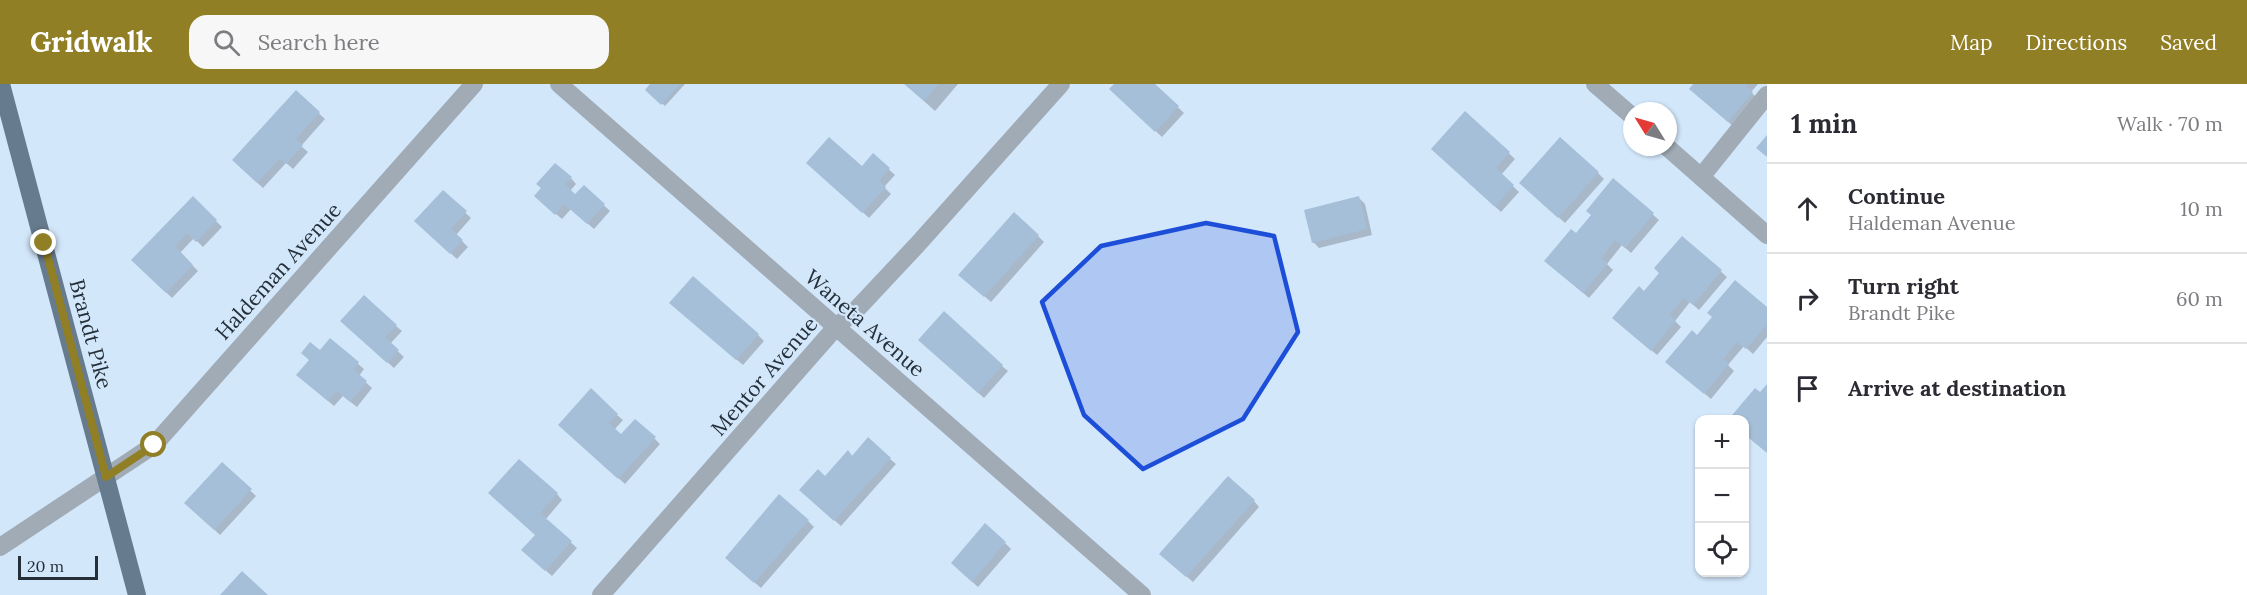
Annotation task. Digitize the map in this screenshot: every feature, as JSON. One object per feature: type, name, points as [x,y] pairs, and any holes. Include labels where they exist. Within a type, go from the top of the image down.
[{"type":"main road","name":"Brandt Pike","points":[[1,84],[138,595]]},
{"type":"street","name":"Haldeman Avenue","points":[[0,547],[154,445],[474,84]]},
{"type":"street","name":"Waneta Avenue","points":[[559,84],[1142,595]]},
{"type":"street","name":"Mentor Avenue","points":[[601,595],[836,327],[856,310],[910,253],[1061,84]]},
{"type":"street","points":[[1595,84],[1623,108]]},
{"type":"street","points":[[1701,177],[1767,94]]},
{"type":"street","points":[[1677,156],[1767,235]]},
{"type":"highlighted area","points":[[1206,223],[1274,236],[1298,332],[1243,419],[1143,469],[1084,415],[1042,302],[1101,246]]},
{"type":"building","points":[[650,84],[680,84],[661,105],[645,90]]},
{"type":"building","points":[[904,84],[939,84],[924,101]]},
{"type":"building","points":[[1114,84],[1155,84],[1179,106],[1155,132],[1109,89]]},
{"type":"building","points":[[1693,84],[1748,84],[1746,86],[1753,92],[1728,122],[1689,89]]},
{"type":"building","points":[[296,90],[320,112],[296,139],[303,145],[286,164],[280,158],[257,183],[232,160]]},
{"type":"building","points":[[1465,111],[1510,152],[1496,168],[1514,185],[1495,207],[1431,149]]},
{"type":"building","points":[[1767,135],[1767,157],[1756,148]]},
{"type":"building","points":[[829,137],[862,166],[873,153],[890,168],[879,181],[886,187],[862,213],[806,163]]},
{"type":"building","points":[[1560,137],[1599,172],[1558,218],[1519,183]]},
{"type":"building","points":[[555,163],[572,177],[565,184],[575,194],[584,185],[605,204],[587,224],[564,204],[555,215],[534,196],[541,188],[536,184]]},
{"type":"building","points":[[1613,178],[1654,213],[1625,248],[1615,240],[1601,258],[1608,263],[1583,293],[1544,261],[1571,229],[1576,233],[1591,215],[1586,211]]},
{"type":"building","points":[[443,190],[467,211],[451,229],[463,240],[450,254],[414,221]]},
{"type":"building","points":[[193,196],[217,220],[196,242],[187,233],[175,246],[193,265],[166,293],[131,260]]},
{"type":"building","points":[[1359,196],[1367,229],[1312,243],[1304,210]]},
{"type":"building","points":[[1014,212],[1039,235],[984,297],[958,275]]},
{"type":"building","points":[[1682,236],[1722,270],[1693,305],[1684,298],[1669,315],[1676,320],[1651,351],[1612,318],[1639,286],[1644,291],[1659,273],[1654,268]]},
{"type":"building","points":[[693,276],[759,334],[736,360],[669,303]]},
{"type":"building","points":[[1735,280],[1767,307],[1767,324],[1746,349],[1737,342],[1723,359],[1729,364],[1704,394],[1665,362],[1692,330],[1697,335],[1712,317],[1707,313]]},
{"type":"building","points":[[364,295],[397,325],[385,337],[399,350],[387,363],[340,321]]},
{"type":"building","points":[[944,311],[1003,365],[978,393],[918,340]]},
{"type":"building","points":[[330,338],[359,362],[354,370],[367,381],[350,402],[337,391],[328,401],[296,375],[309,360],[301,353],[310,342],[320,350]]},
{"type":"building","points":[[1767,384],[1767,453],[1749,438],[1749,415],[1732,415],[1755,388],[1760,392]]},
{"type":"building","points":[[591,388],[618,414],[609,423],[621,434],[635,419],[656,437],[618,479],[558,425]]},
{"type":"building","points":[[868,437],[891,458],[834,521],[799,490],[818,469],[825,476],[848,450],[852,456]]},
{"type":"building","points":[[519,459],[558,493],[540,513],[572,541],[545,571],[521,550],[535,535],[488,493]]},
{"type":"building","points":[[222,462],[252,489],[214,530],[184,503]]},
{"type":"building","points":[[1228,476],[1255,500],[1186,577],[1159,554]]},
{"type":"building","points":[[779,494],[809,520],[754,583],[725,558]]},
{"type":"building","points":[[985,523],[1006,542],[972,582],[951,563]]},
{"type":"building","points":[[242,571],[268,595],[220,595]]},
{"type":"route","points":[[44,243],[106,477],[154,445]]}]
